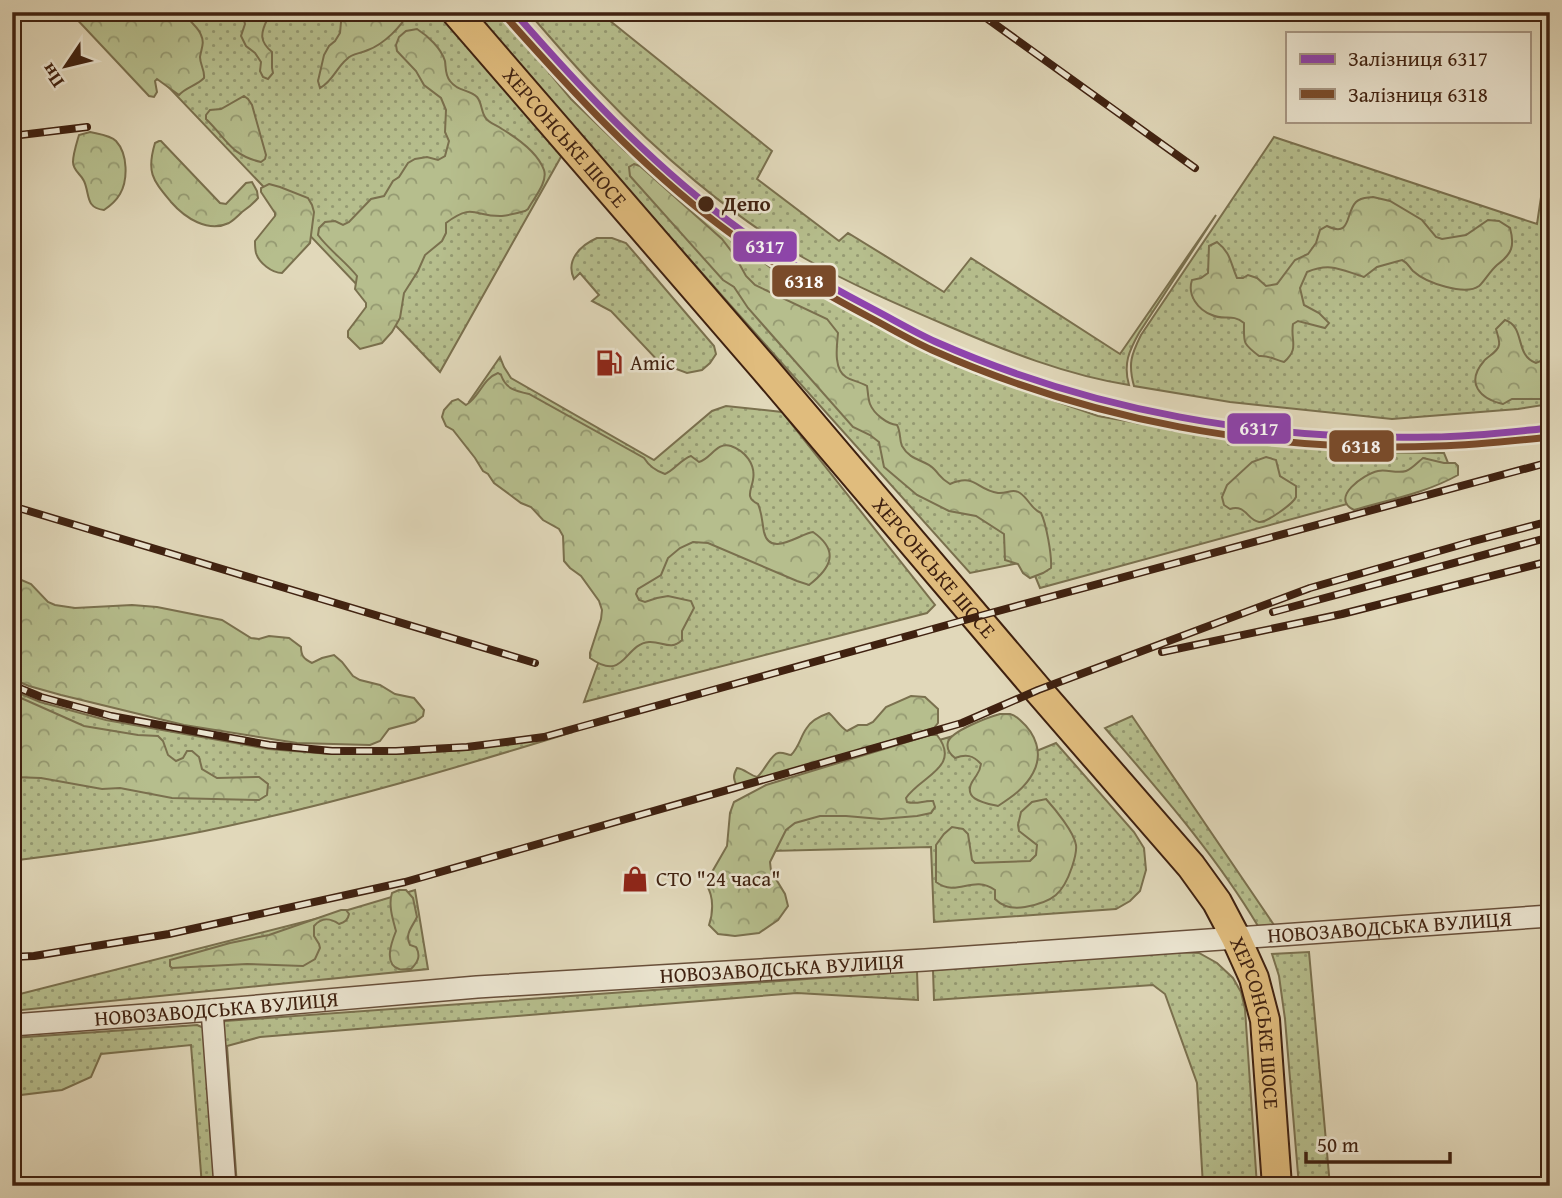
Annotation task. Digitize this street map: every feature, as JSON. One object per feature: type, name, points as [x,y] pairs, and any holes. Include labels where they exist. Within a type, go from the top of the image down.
[{"type":"main road","name":"ХЕРСОНСЬКЕ ШОСЕ","points":[[456,12],[1191,866],[1217,902],[1254,978],[1265,1020],[1277,1186]]},
{"type":"street","name":"НОВОЗАВОДСЬКА ВУЛИЦЯ","points":[[12,1026],[477,987],[939,959],[1550,916]]},
{"type":"street","points":[[212,1010],[225,1186]]},
{"type":"green space","points":[[70,12],[185,12],[202,38],[200,57],[204,78],[179,95],[157,79],[157,92],[154,97],[149,96]]},
{"type":"green space","points":[[97,12],[438,12],[562,155],[440,372]]},
{"type":"green space","points":[[242,12],[292,12],[285,20],[267,20],[265,25],[263,41],[272,52],[273,73],[268,79],[263,77],[260,71],[261,62],[246,46],[241,36],[245,24]]},
{"type":"green space","points":[[340,12],[409,12],[386,39],[349,57],[320,88],[318,81],[324,55],[340,33]]},
{"type":"green space","points":[[471,12],[499,12],[571,99],[624,150],[700,214],[771,268],[932,355],[1098,416],[1166,428],[1346,452],[1444,453],[1453,475],[1040,588],[1029,561],[970,573]]},
{"type":"green space","points":[[528,12],[599,12],[772,151],[757,179],[839,241],[848,233],[944,292],[971,258],[1120,354],[1216,215],[1135,340],[1127,364],[1129,385],[1059,369],[893,302],[821,268],[749,223],[696,182],[645,137],[590,82]]},
{"type":"green space","points":[[417,29],[430,39],[440,52],[445,61],[447,76],[453,85],[477,97],[486,119],[532,152],[545,175],[537,195],[525,211],[502,216],[469,212],[446,223],[446,233],[442,241],[425,255],[404,293],[400,318],[392,332],[382,343],[360,349],[348,337],[348,331],[366,307],[355,289],[357,276],[318,235],[319,228],[325,222],[335,221],[343,225],[349,222],[371,199],[384,196],[408,163],[415,159],[427,157],[438,160],[445,156],[449,141],[445,132],[446,110],[441,98],[424,85],[416,71],[397,51],[399,37],[406,31]]},
{"type":"green space","points":[[244,96],[252,105],[266,155],[261,162],[236,151],[206,119],[210,110],[221,109]]},
{"type":"green space","points":[[90,132],[116,141],[125,160],[123,188],[117,199],[104,210],[91,203],[84,181],[73,165],[79,135]]},
{"type":"green space","points":[[1274,137],[1537,224],[1541,197],[1550,198],[1550,404],[1392,419],[1230,402],[1134,386],[1132,360],[1141,335]]},
{"type":"green space","points":[[159,141],[220,203],[226,204],[246,183],[252,182],[258,198],[233,221],[221,226],[205,225],[190,218],[171,202],[153,176],[152,153],[155,143]]},
{"type":"green space","points":[[634,164],[640,166],[722,239],[755,285],[827,319],[838,333],[837,356],[842,373],[867,386],[872,408],[885,421],[897,425],[902,446],[910,455],[930,466],[950,484],[965,480],[991,491],[1014,491],[1023,495],[1043,518],[1050,548],[1051,568],[1030,578],[1018,564],[1005,560],[1004,534],[976,516],[949,511],[917,495],[884,467],[879,442],[853,427],[748,308],[734,287],[723,280],[630,176],[629,167]]},
{"type":"green space","points":[[269,184],[308,198],[314,212],[310,243],[282,273],[266,267],[255,250],[255,241],[275,216],[261,192],[261,188]]},
{"type":"green space","points":[[1373,197],[1390,201],[1422,220],[1436,237],[1442,239],[1466,235],[1488,220],[1499,221],[1510,228],[1511,249],[1479,286],[1465,290],[1436,284],[1419,276],[1402,260],[1377,267],[1364,277],[1330,267],[1307,272],[1300,288],[1304,305],[1319,313],[1329,323],[1325,328],[1298,321],[1293,324],[1292,353],[1284,362],[1259,356],[1249,348],[1244,339],[1244,323],[1202,310],[1192,296],[1192,280],[1208,273],[1209,246],[1217,242],[1222,246],[1230,258],[1237,278],[1248,275],[1257,278],[1266,286],[1277,284],[1295,260],[1308,254],[1316,243],[1320,230],[1327,226],[1341,229],[1347,223],[1356,202],[1362,198]]},
{"type":"green space","points":[[597,238],[612,238],[626,243],[714,346],[716,354],[702,370],[687,373],[660,363],[611,311],[592,301],[599,295],[580,273],[574,279],[572,266],[576,254]]},
{"type":"green space","points":[[1505,320],[1516,329],[1529,359],[1536,363],[1550,357],[1550,399],[1512,399],[1503,404],[1488,398],[1478,389],[1478,369],[1498,347],[1496,329]]},
{"type":"green space","points":[[500,357],[511,378],[654,460],[712,411],[726,406],[782,412],[935,605],[927,613],[584,702],[631,573],[469,402]]},
{"type":"green space","points":[[498,373],[512,389],[529,394],[644,458],[653,468],[665,474],[691,456],[699,462],[722,446],[736,448],[745,455],[753,469],[750,497],[758,504],[767,540],[778,544],[813,532],[827,546],[827,566],[809,585],[708,543],[693,542],[668,558],[661,575],[638,589],[636,594],[639,600],[645,602],[668,596],[691,601],[694,608],[682,631],[682,640],[674,645],[654,642],[641,644],[623,660],[610,666],[590,658],[602,610],[599,601],[581,576],[564,561],[563,536],[559,529],[494,483],[453,430],[446,426],[442,417],[452,401],[458,399],[466,405],[471,402],[488,379]]},
{"type":"green space","points":[[1266,457],[1276,460],[1280,476],[1296,486],[1296,497],[1279,512],[1259,522],[1243,510],[1230,509],[1224,505],[1222,497],[1227,485],[1252,462]]},
{"type":"green space","points":[[1423,458],[1455,463],[1458,466],[1458,475],[1420,491],[1354,510],[1347,505],[1347,493],[1358,481],[1378,471],[1406,471]]},
{"type":"green space","points":[[12,576],[31,584],[48,602],[55,605],[75,608],[132,605],[157,607],[222,620],[251,638],[289,638],[301,647],[304,657],[312,663],[334,655],[360,680],[380,685],[395,694],[414,698],[424,710],[423,716],[415,722],[389,729],[380,741],[370,745],[297,743],[184,725],[29,686],[12,679]]},
{"type":"green space","points":[[12,690],[40,702],[106,720],[268,749],[330,754],[466,750],[573,732],[402,783],[272,816],[201,832],[12,861]]},
{"type":"green space","points":[[12,694],[84,726],[158,736],[168,755],[176,761],[183,758],[187,751],[192,751],[199,757],[202,769],[217,778],[259,777],[268,784],[267,795],[259,800],[172,798],[120,788],[102,789],[41,778],[12,777]]},
{"type":"green space","points":[[911,696],[925,697],[938,709],[938,723],[934,728],[737,786],[734,777],[737,768],[757,777],[775,754],[791,755],[808,726],[819,717],[829,713],[847,731],[873,722],[886,707]]},
{"type":"green space","points":[[1000,714],[1013,715],[1025,725],[1034,737],[1038,758],[1026,783],[998,806],[972,796],[970,786],[981,764],[969,756],[955,758],[949,751],[948,742],[963,729]]},
{"type":"green space","points":[[1132,716],[1274,925],[1258,926],[1205,849],[1105,728]]},
{"type":"green space","points":[[985,727],[1012,761],[1056,743],[1134,832],[1144,848],[1146,870],[1140,891],[1130,901],[1116,909],[934,922],[931,847],[770,851],[753,793]]},
{"type":"green space","points":[[937,735],[943,746],[945,755],[942,763],[906,798],[907,802],[911,803],[933,801],[935,807],[931,813],[881,819],[820,816],[795,823],[786,830],[770,862],[771,871],[785,894],[788,906],[778,920],[759,933],[735,936],[718,934],[709,925],[712,906],[707,886],[727,846],[730,813],[734,802],[766,785]]},
{"type":"green space","points":[[1046,799],[1068,827],[1076,845],[1069,876],[1056,895],[1021,908],[1005,906],[998,902],[995,899],[995,890],[987,886],[979,884],[951,888],[936,882],[936,845],[952,827],[963,829],[968,834],[972,860],[975,863],[1030,861],[1036,855],[1037,845],[1019,831],[1021,812],[1032,802]]},
{"type":"green space","points":[[406,890],[413,898],[417,917],[408,937],[410,945],[416,947],[418,953],[417,961],[411,969],[394,966],[390,957],[396,931],[391,898],[392,893]]},
{"type":"green space","points":[[415,890],[428,969],[12,1011],[12,996],[331,915]]},
{"type":"green space","points":[[346,910],[349,914],[345,922],[339,924],[326,919],[314,926],[314,936],[320,948],[315,959],[303,966],[170,966],[170,960],[269,935]]},
{"type":"green space","points":[[1177,952],[1199,953],[1217,963],[1233,978],[1241,992],[1245,1009],[1257,1186],[1203,1186],[1197,1083],[1165,994],[1153,985],[934,1000],[933,970]]},
{"type":"green space","points":[[1309,952],[1330,1186],[1299,1186],[1285,1019],[1279,976],[1272,954]]},
{"type":"green space","points":[[917,971],[918,1000],[797,993],[260,1037],[227,1046],[237,1186],[233,1186],[222,1025],[225,1021]]},
{"type":"green space","points":[[197,1025],[204,1028],[220,1186],[202,1186],[191,1045],[101,1054],[91,1077],[62,1090],[12,1096],[12,1038]]},
{"type":"railway","points":[[978,12],[1195,168]]},
{"type":"railway","points":[[12,136],[87,127]]},
{"type":"railway","points":[[12,685],[41,697],[111,716],[269,745],[332,751],[396,751],[467,747],[544,737],[1550,462]]},
{"type":"railway","points":[[12,506],[535,663]]},
{"type":"railway","points":[[12,957],[34,956],[169,934],[405,882],[962,723],[1038,690],[1310,588],[1550,521]]},
{"type":"railway","points":[[1273,612],[1550,537]]},
{"type":"railway","points":[[1162,652],[1342,614],[1550,561]]},
{"type":"rail line","name":"6317","points":[[514,12],[588,94],[640,146],[694,194],[741,230],[815,278],[912,330],[995,366],[1055,387],[1117,403],[1242,427],[1369,437],[1462,436],[1550,428]]},
{"type":"rail line","name":"6318","points":[[507,18],[634,152],[689,201],[736,237],[810,285],[908,338],[992,375],[1053,396],[1116,413],[1179,427],[1244,437],[1373,447],[1466,445],[1550,437]]},
{"type":"place","name":"Депо","points":[[706,204]]},
{"type":"place","name":"Amic","points":[[609,363]]},
{"type":"place","name":"СТО \"24 часа\"","points":[[635,879]]}]
